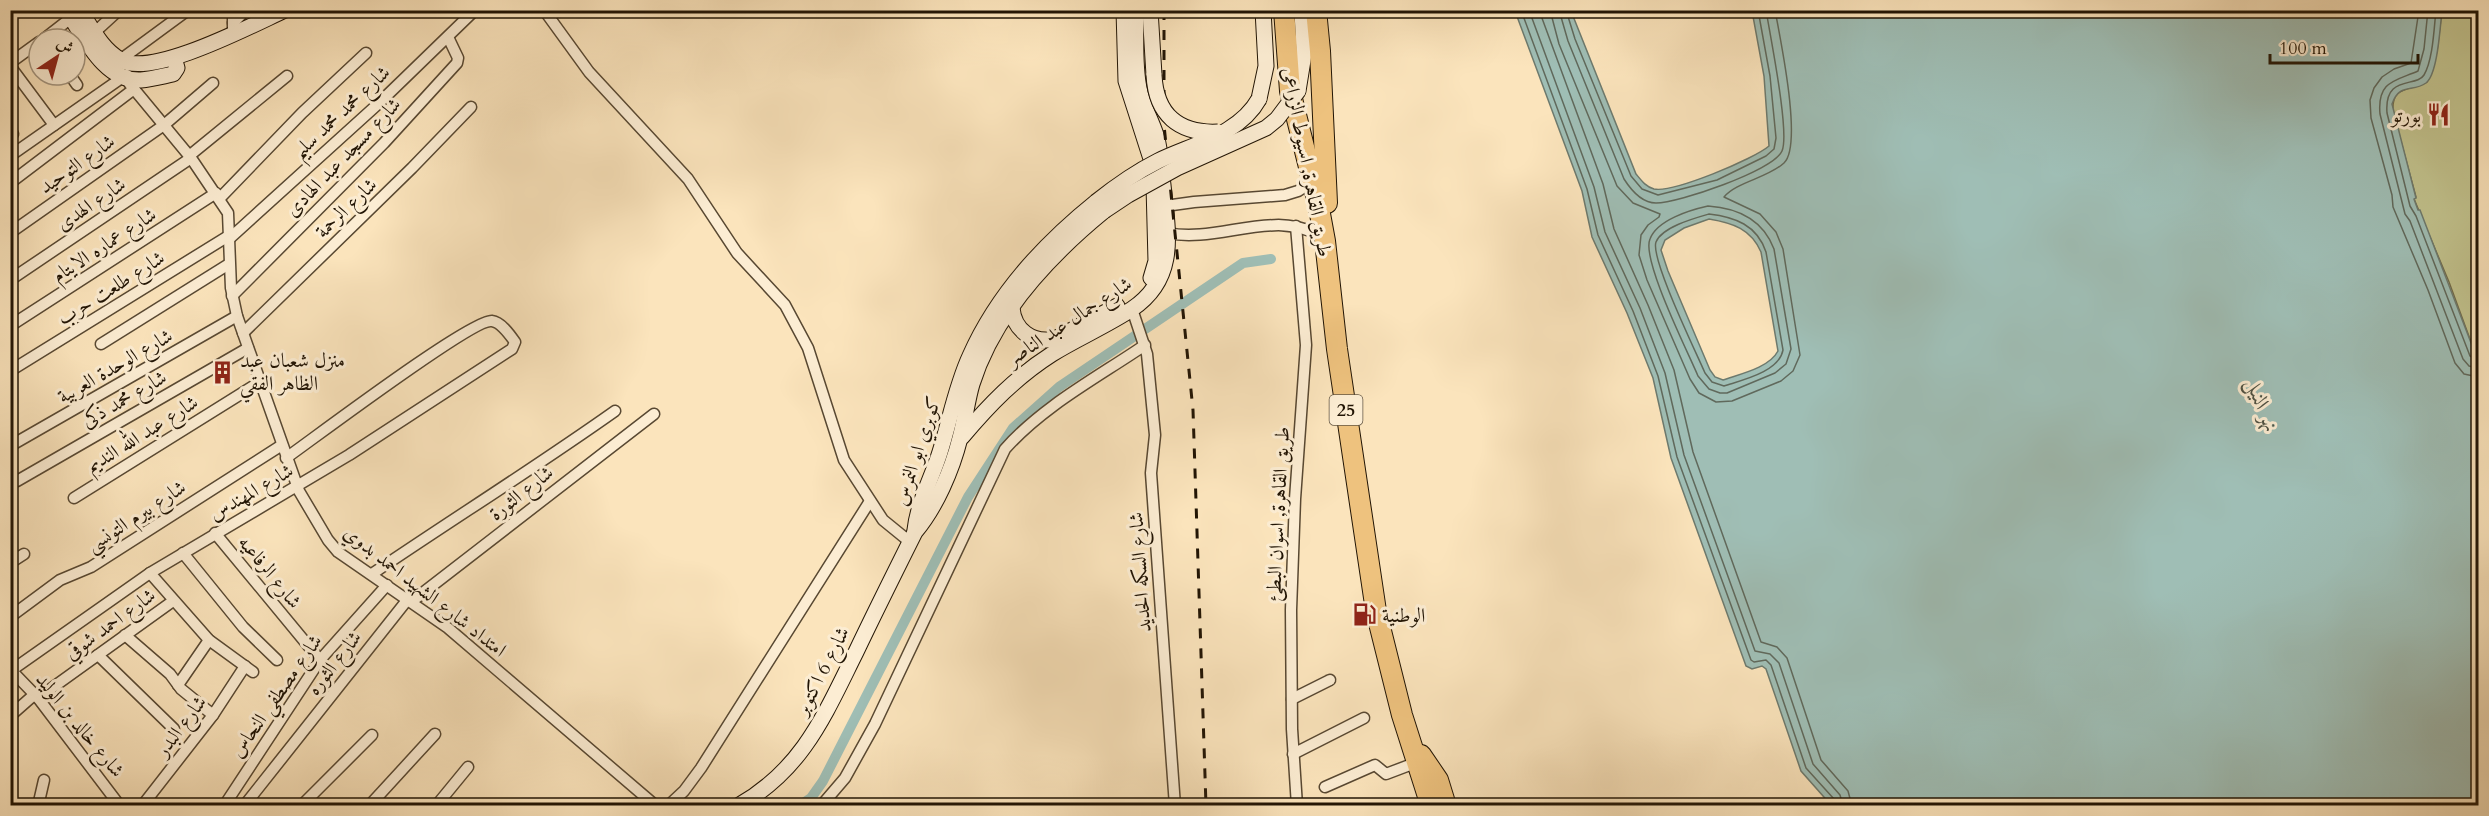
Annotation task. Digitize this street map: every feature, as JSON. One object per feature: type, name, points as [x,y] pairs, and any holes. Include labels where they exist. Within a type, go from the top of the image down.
[{"type":"highway","name":"طريق القاهرة, اسيوط الزراعى","points":[[1284,10],[1290,91],[1318,203],[1325,241],[1337,349],[1374,596],[1385,651],[1415,763],[1431,806]]},
{"type":"highway","name":"طريق القاهرة, اسيوط الزراعى","points":[[1316,10],[1326,190],[1378,578],[1395,669],[1407,712],[1419,750],[1438,780],[1446,806]]},
{"type":"main road","points":[[73,13],[102,62],[141,80],[174,74],[177,68],[174,58],[233,28],[285,10]]},
{"type":"main road","name":"شارع جمال عبد الناصر","points":[[1012,308],[1014,321],[1022,332],[1033,338],[1051,340],[1131,299],[1146,285],[1153,274],[1156,261],[1153,166],[1126,81],[1124,10]]},
{"type":"main road","name":"شارع جمال عبد الناصر","points":[[960,440],[986,409],[1021,376],[1052,354],[1135,314],[1163,273],[1167,258],[1168,233],[1158,141],[1146,114],[1138,85],[1136,10]]},
{"type":"main road","points":[[1150,10],[1157,100],[1172,119],[1194,131],[1224,132]]},
{"type":"main road","name":"كوبري ابو النمرس","points":[[912,537],[926,519],[960,440],[978,367],[1012,308],[1100,206],[1129,178],[1158,161],[1224,132],[1248,115],[1259,99],[1266,66],[1263,10]]},
{"type":"main road","name":"كوبري ابو النمرس","points":[[912,537],[922,498],[937,460],[963,373],[977,341],[1023,273],[1065,228],[1100,206],[1266,128],[1277,119],[1298,91],[1304,54],[1302,10]]},
{"type":"main road","points":[[73,13],[95,32],[127,74]]},
{"type":"main road","name":"شارع 6 اكتوبر","points":[[738,806],[771,784],[787,769],[814,735],[912,537]]},
{"type":"street","points":[[95,32],[119,10]]},
{"type":"street","points":[[10,183],[127,74],[188,10]]},
{"type":"street","points":[[233,10],[233,28]]},
{"type":"street","points":[[233,28],[246,10]]},
{"type":"street","name":"شارع محمد محمد سليم","points":[[229,237],[378,104],[475,10]]},
{"type":"street","points":[[544,10],[589,72],[688,178],[737,253],[785,305],[808,348],[844,460],[883,520],[912,537]]},
{"type":"street","points":[[57,27],[73,13]]},
{"type":"street","name":"شارع مسجد عبد الهادى","points":[[232,296],[384,143],[457,63],[458,58],[448,37]]},
{"type":"street","points":[[27,51],[10,64],[54,125]]},
{"type":"street","name":"شارع عماره الايتام","points":[[10,327],[218,195],[366,53]]},
{"type":"street","points":[[10,156],[127,74]]},
{"type":"street","name":"امتداد شارع الشهيد احمد بدوي","points":[[127,74],[218,195],[228,213],[229,264],[232,296],[237,316],[297,486],[332,545],[448,628],[656,806]]},
{"type":"street","name":"شارع الهدى","points":[[10,280],[190,157],[287,76]]},
{"type":"street","name":"شارع التوحيد","points":[[10,233],[164,125],[213,83]]},
{"type":"street","name":"شارع الرحمة","points":[[243,333],[471,107]]},
{"type":"street","points":[[1165,206],[1293,194],[1312,182]]},
{"type":"street","points":[[1168,233],[1194,235],[1286,225],[1307,228],[1325,241]]},
{"type":"street","name":"طريق القاهرة, اسوان البطئ","points":[[1296,226],[1305,365],[1293,558],[1292,699],[1297,806]]},
{"type":"street","name":"شارع طلعت حرب","points":[[10,371],[229,237]]},
{"type":"street","points":[[101,344],[229,264]]},
{"type":"street","name":"شارع السكه الحديد","points":[[1135,314],[1144,341],[1155,435],[1150,468],[1175,806]]},
{"type":"street","name":"شارع الوحدة العربية","points":[[10,446],[237,316]]},
{"type":"street","name":"شارع المهندس","points":[[11,669],[150,573],[297,486],[512,349],[515,342],[498,323],[483,322],[430,354],[286,458]]},
{"type":"street","points":[[820,806],[845,778],[875,724],[1005,450],[1019,433],[1043,414],[1144,341]]},
{"type":"street","name":"شارع محمد ذكى","points":[[14,481],[249,348]]},
{"type":"street","name":"شارع عبد الله النديم","points":[[74,498],[260,382]]},
{"type":"street","points":[[372,574],[535,468],[615,411]]},
{"type":"street","name":"شارع الثورة","points":[[409,600],[654,414]]},
{"type":"street","name":"شارع بيرم التونسي","points":[[10,617],[60,580],[91,567],[282,445]]},
{"type":"street","points":[[668,806],[684,791],[701,768],[870,501]]},
{"type":"street","name":"شارع الرفاعيه","points":[[215,533],[320,660]]},
{"type":"street","points":[[183,553],[243,627],[277,660]]},
{"type":"street","points":[[10,563],[24,554]]},
{"type":"street","points":[[150,573],[209,640],[178,685]]},
{"type":"street","name":"شارع مصطفي النحاس","points":[[224,806],[320,660],[387,585]]},
{"type":"street","name":"شارع الثوره","points":[[244,806],[409,600]]},
{"type":"street","name":"شارع احمد شوقي","points":[[10,716],[173,601]]},
{"type":"street","points":[[125,635],[213,715]]},
{"type":"street","name":"شارع البدر","points":[[142,806],[249,669],[209,640]]},
{"type":"street","points":[[98,655],[174,729]]},
{"type":"street","name":"شارع خالد بن الوليد","points":[[11,669],[37,696],[120,806]]},
{"type":"street","points":[[1292,699],[1330,680]]},
{"type":"street","points":[[1293,754],[1364,718]]},
{"type":"street","points":[[369,806],[435,734]]},
{"type":"street","points":[[301,806],[372,735]]},
{"type":"street","points":[[1325,787],[1375,765],[1386,774],[1415,763]]},
{"type":"street","points":[[436,806],[468,767]]},
{"type":"street","points":[[38,806],[44,780]]},
{"type":"green space","points":[[2442,11],[2478,11],[2478,361],[2449,282],[2414,199],[2416,197],[2393,112],[2393,103],[2398,93],[2427,82],[2432,72]]},
{"type":"water","name":"نهر النيل","points":[[1515,11],[1571,11],[1636,174],[1646,185],[1654,189],[1664,189],[1713,174],[1769,146],[1764,76],[1752,11],[2442,11],[2436,60],[2430,78],[2421,86],[2403,90],[2395,97],[2392,104],[2416,198],[2414,199],[2478,361],[2478,805],[1831,805],[1801,771],[1766,669],[1762,666],[1752,669],[1746,666],[1671,458],[1653,378],[1627,313],[1592,237],[1582,191]],"holes":[[[1709,219],[1740,228],[1752,238],[1761,252],[1778,351],[1774,357],[1761,366],[1723,380],[1715,377],[1710,370],[1661,250],[1665,240],[1684,228]]]},
{"type":"waterway","points":[[799,806],[811,798],[823,781],[968,497],[1013,428],[1059,387],[1243,263],[1271,259]]},
{"type":"railway","points":[[1164,10],[1164,125],[1193,410],[1206,806]]},
{"type":"place","name":"بورتو","points":[[2439,115]]},
{"type":"place","name":"منزل شعبان عبد الظاهر الفقي","points":[[222,372]]},
{"type":"place","name":"الوطنية","points":[[1364,615]]}]
